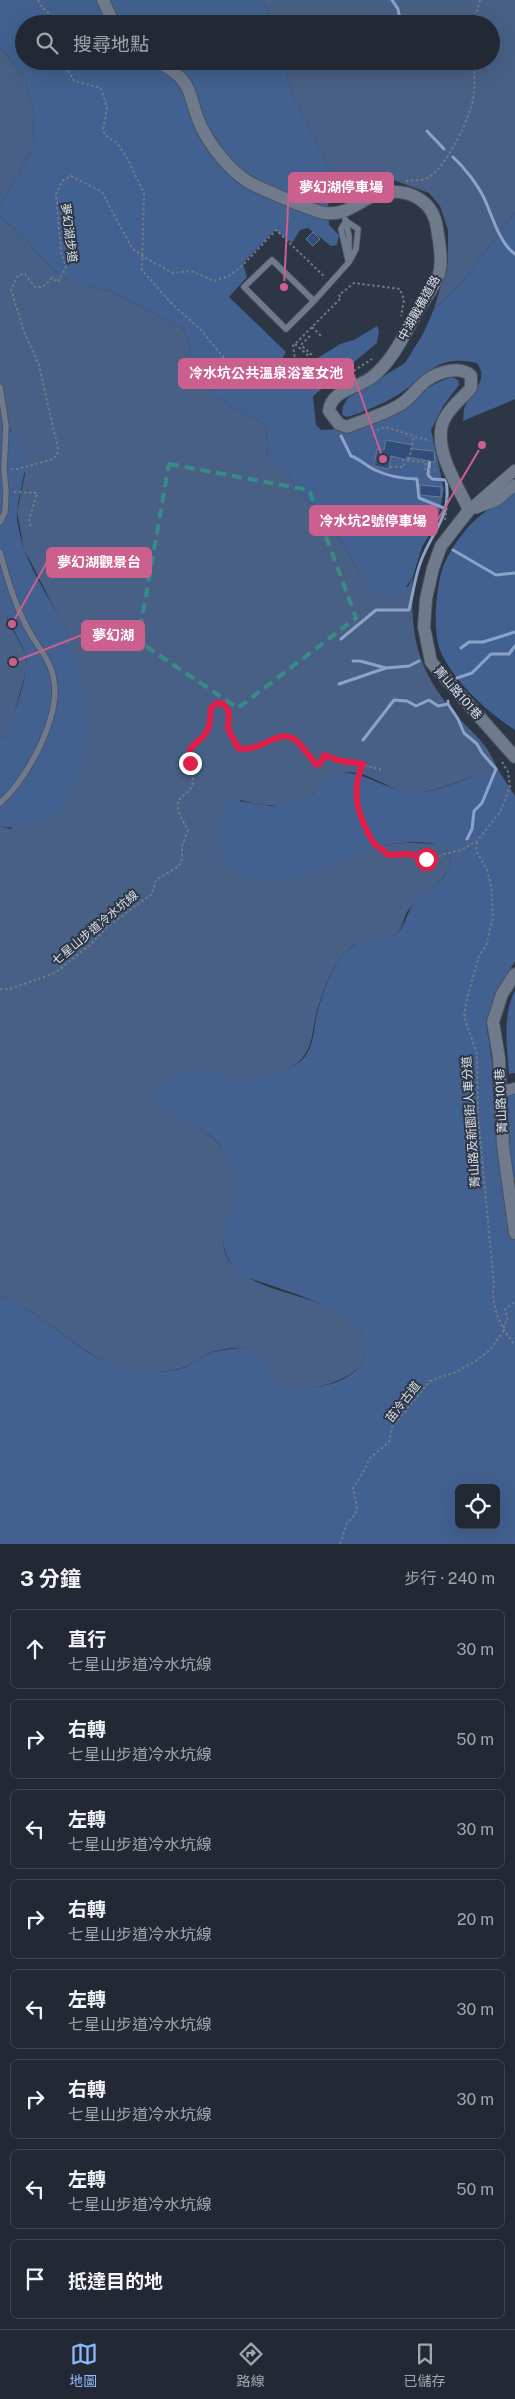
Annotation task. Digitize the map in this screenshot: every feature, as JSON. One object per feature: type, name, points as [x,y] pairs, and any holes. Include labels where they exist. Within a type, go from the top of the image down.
[{"type":"street","points":[[103,0],[110,15]]},
{"type":"street","name":"中湖戰備道路","points":[[172,70],[185,81],[192,94],[203,129],[221,157],[247,181],[324,213],[344,216],[380,194],[406,194],[420,199],[430,206],[436,217],[441,256],[439,273],[385,365],[370,379],[337,395],[330,404],[331,417],[339,424],[347,427],[396,408],[410,399],[428,380],[456,370],[467,372],[471,376],[471,388],[448,412],[442,425],[441,444],[448,465],[469,510]]},
{"type":"street","points":[[469,510],[515,470]]},
{"type":"street","points":[[469,510],[515,476]]},
{"type":"street","points":[[469,510],[497,500],[515,485]]},
{"type":"street","name":"菁山路101巷","points":[[469,510],[441,546],[433,568],[426,599],[424,627],[431,662],[515,757]]},
{"type":"street","name":"菁山路101巷","points":[[515,974],[502,994],[493,1022],[499,1058],[504,1146],[515,1233]]},
{"type":"street","points":[[501,1092],[515,1088]]},
{"type":"lane","points":[[344,216],[350,246],[349,262]]},
{"type":"lane","points":[[314,301],[272,260],[244,287],[286,329],[314,301],[349,262],[356,249],[358,229],[344,216]]},
{"type":"lane","points":[[0,387],[6,426],[4,469],[6,492],[4,512],[0,522]]},
{"type":"lane","points":[[0,552],[15,603],[28,630],[48,661],[53,677],[55,698],[54,712],[27,771],[0,803]]},
{"type":"path","points":[[38,0],[52,15]]},
{"type":"path","points":[[479,15],[480,0]]},
{"type":"path","points":[[68,70],[74,81],[101,88],[107,108],[102,130],[105,135],[117,143],[126,156],[144,193],[142,270],[170,302],[201,330],[229,364],[251,383],[277,379],[295,359],[293,346],[341,298],[337,292]]},
{"type":"path","points":[[404,181],[427,179],[438,169],[451,151],[468,118],[473,102],[475,70]]},
{"type":"path","name":"夢幻湖步道","points":[[4,469],[18,469],[54,459],[57,454],[58,449],[39,366],[25,334],[10,290],[18,275],[25,274],[35,287],[43,287],[52,278],[58,282],[66,267],[61,252],[56,194],[62,180],[70,176],[102,192],[132,248],[142,256],[173,273],[191,271],[214,281],[229,276],[242,266],[276,230],[326,279]]},
{"type":"path","points":[[339,295],[354,283],[400,289],[404,300],[401,316]]},
{"type":"path","points":[[312,327],[322,337]]},
{"type":"path","points":[[295,344],[309,356],[310,354],[301,345],[310,336]]},
{"type":"path","points":[[335,382],[366,365],[377,355]]},
{"type":"path","points":[[372,431],[385,427],[433,442]]},
{"type":"path","points":[[408,461],[414,436]]},
{"type":"path","points":[[390,467],[404,467],[403,460],[432,462]]},
{"type":"path","points":[[426,462],[425,469],[433,470]]},
{"type":"path","points":[[6,492],[37,494],[29,520],[31,528]]},
{"type":"path","points":[[444,522],[448,492]]},
{"type":"path","name":"七星山步道冷水坑線","points":[[0,989],[10,989],[55,973],[91,944],[107,927],[152,894],[156,880],[179,866],[182,859],[182,846],[188,830],[182,823],[177,807],[179,799],[192,786],[193,777],[188,753],[193,744],[207,731],[211,720],[211,708],[217,703],[224,704],[228,709],[228,729],[238,748],[251,749],[265,744],[275,737],[290,736],[296,739],[315,764],[320,764],[324,755],[341,761],[363,764]]},
{"type":"path","points":[[383,770],[363,764],[357,782],[355,801],[374,844],[388,855],[410,854],[426,859],[437,859],[440,855],[461,850],[477,841],[504,804],[510,787],[508,772],[500,758]]},
{"type":"path","name":"菁山路及新園街人車分道","points":[[477,841],[476,850],[487,870],[491,885],[493,917],[486,946],[479,956],[474,973],[464,1017],[477,1054],[478,1114],[494,1286],[492,1297],[504,1330],[515,1345]]},
{"type":"path","name":"苗冷古道","points":[[340,1544],[347,1523],[355,1515],[357,1507],[353,1488],[369,1459],[388,1442],[392,1427],[430,1381],[456,1372],[490,1350],[504,1330],[504,1324],[508,1321],[505,1309],[515,1302]]},
{"type":"highlighted area","points":[[169,464],[309,490],[356,618],[238,708],[138,641]]},
{"type":"shaded area","points":[[0,0],[263,0],[269,15],[15,15],[15,65],[0,46]]},
{"type":"shaded area","points":[[263,0],[515,0],[515,212],[460,285],[434,309],[448,262],[448,230],[440,206],[429,193],[393,180],[382,180],[328,196],[333,175],[292,93],[286,70],[500,70],[500,15],[269,15]]},
{"type":"shaded area","points":[[0,46],[15,65],[15,70],[19,70],[25,78],[34,114],[33,148],[0,205]]},
{"type":"shaded area","points":[[19,70],[286,70],[292,93],[333,175],[328,196],[329,225],[339,235],[337,245],[331,246],[308,228],[300,230],[292,243],[275,230],[243,263],[247,277],[229,297],[286,352],[280,362],[293,370],[313,361],[340,344],[354,340],[377,326],[379,330],[377,343],[313,396],[316,425],[321,430],[351,427],[383,420],[405,410],[433,385],[452,377],[458,380],[459,385],[443,406],[431,430],[444,489],[438,520],[422,547],[413,576],[401,595],[383,596],[376,594],[363,578],[325,514],[304,498],[290,477],[268,457],[266,426],[215,396],[203,382],[183,329],[111,291],[87,285],[74,285],[45,262],[21,234],[0,217],[0,205],[33,148],[34,114],[25,78]]},
{"type":"shaded area","points":[[515,212],[515,399],[463,421],[465,406],[481,380],[480,369],[477,363],[451,361],[432,369],[396,396],[366,411],[347,417],[342,415],[343,406],[348,398],[405,363],[423,334],[434,309],[460,285]]},
{"type":"shaded area","points":[[0,217],[21,234],[45,262],[74,285],[87,285],[111,291],[183,329],[203,382],[215,396],[266,426],[268,457],[290,477],[304,498],[325,514],[363,578],[408,587],[413,576],[414,631],[422,662],[439,693],[455,714],[485,746],[500,773],[482,774],[436,789],[414,793],[397,789],[357,773],[343,772],[333,776],[314,793],[297,802],[268,805],[240,800],[247,877],[286,877],[303,874],[368,850],[400,843],[441,845],[449,853],[451,862],[442,879],[410,908],[399,931],[395,935],[385,940],[355,945],[338,961],[329,977],[317,1011],[308,1049],[299,1062],[278,1074],[253,1079],[237,1079],[202,1072],[181,1072],[159,1109],[192,1124],[209,1135],[222,1148],[232,1164],[237,1182],[237,1190],[224,1235],[225,1253],[230,1262],[243,1274],[259,1283],[334,1309],[350,1319],[361,1332],[365,1348],[361,1363],[356,1370],[347,1376],[323,1386],[297,1389],[279,1385],[270,1374],[262,1357],[251,1350],[242,1348],[212,1352],[185,1367],[174,1370],[148,1372],[115,1366],[85,1350],[30,1311],[0,1296],[0,826],[11,829],[66,631],[24,549],[17,512],[25,474],[11,430],[0,424]]},
{"type":"shaded area","points":[[0,424],[12,432],[20,442],[24,452],[24,474],[17,511],[19,530],[32,568],[68,637],[81,681],[86,716],[86,734],[80,769],[64,803],[52,816],[35,824],[17,827],[0,826],[0,739],[5,737],[16,707],[24,682],[26,660],[25,652],[3,606],[0,589]]},
{"type":"shaded area","points":[[515,490],[515,730],[482,705],[462,684],[446,662],[440,650],[436,630],[436,605],[440,580],[446,560],[462,534],[488,509]]},
{"type":"shaded area","points":[[0,591],[8,621],[26,654],[26,671],[12,721],[5,737],[0,739]]},
{"type":"shaded area","points":[[339,772],[358,775],[403,791],[423,792],[494,772],[500,773],[515,796],[515,961],[495,996],[486,1023],[492,1061],[493,1098],[515,1094],[515,1544],[0,1544],[0,1296],[34,1314],[98,1358],[116,1366],[134,1370],[172,1371],[186,1367],[207,1354],[221,1350],[251,1349],[263,1360],[280,1386],[304,1388],[322,1386],[339,1381],[353,1373],[361,1363],[364,1353],[363,1338],[361,1332],[353,1323],[340,1314],[307,1298],[243,1276],[230,1262],[224,1248],[224,1235],[235,1198],[236,1185],[234,1172],[229,1160],[218,1143],[208,1134],[163,1112],[156,1104],[155,1099],[159,1085],[163,1080],[168,1076],[188,1070],[202,1070],[232,1078],[249,1079],[265,1077],[295,1066],[306,1055],[312,1042],[317,1013],[334,967],[340,958],[355,945],[365,941],[389,938],[397,933],[417,900],[441,881],[448,871],[450,856],[446,849],[438,845],[416,842],[387,845],[311,873],[285,879],[265,880],[251,878],[238,874],[226,863],[217,835],[220,816],[231,800],[271,806],[299,801],[313,794],[331,776]]},
{"type":"shaded area","points":[[515,990],[515,1073],[509,1074],[507,1021],[508,1010]]},
{"type":"building","points":[[313,232],[320,239],[313,246],[306,239]]},
{"type":"building","points":[[386,440],[413,445],[412,449],[434,451],[435,462],[407,457],[406,460],[391,456],[389,469],[374,466],[377,449],[384,450]]},
{"type":"building","points":[[420,485],[441,487],[441,497],[420,495]]},
{"type":"waterway","points":[[392,0],[398,9],[399,15]]},
{"type":"waterway","points":[[427,131],[444,149]]},
{"type":"waterway","points":[[453,157],[467,171],[479,188],[501,237],[515,254]]},
{"type":"waterway","points":[[341,436],[351,456],[385,474],[417,479],[419,498],[446,509]]},
{"type":"waterway","points":[[341,639],[376,610],[409,610],[419,567],[444,513],[446,504],[446,480],[432,479],[428,475],[430,458]]},
{"type":"waterway","points":[[453,550],[496,575],[515,573]]},
{"type":"waterway","points":[[461,648],[469,642],[483,642],[515,632]]},
{"type":"waterway","points":[[457,678],[472,673],[491,654],[509,654],[515,646]]},
{"type":"waterway","points":[[353,661],[386,668]]},
{"type":"waterway","points":[[339,684],[386,668],[409,666],[419,661]]},
{"type":"waterway","points":[[363,740],[394,700],[407,701],[416,706],[429,700],[438,706],[448,704]]},
{"type":"waterway","points":[[448,701],[464,733],[477,744],[496,769],[482,803],[474,811],[472,829],[467,839]]},
{"type":"place","name":"夢幻湖停車場","points":[[284,287]]},
{"type":"place","name":"冷水坑2號停車場","points":[[482,445]]},
{"type":"place","name":"冷水坑公共溫泉浴室女池","points":[[383,459]]},
{"type":"place","name":"夢幻湖觀景台","points":[[12,624]]},
{"type":"place","name":"夢幻湖","points":[[13,662]]},
{"type":"route","points":[[190,763],[188,753],[193,744],[207,731],[211,720],[211,708],[217,703],[224,704],[228,709],[230,718],[228,729],[238,748],[251,749],[265,744],[275,737],[290,736],[296,739],[312,757],[315,764],[320,764],[324,755],[327,755],[341,761],[354,761],[363,764],[355,789],[355,801],[374,844],[388,855],[410,854],[426,859]]}]
